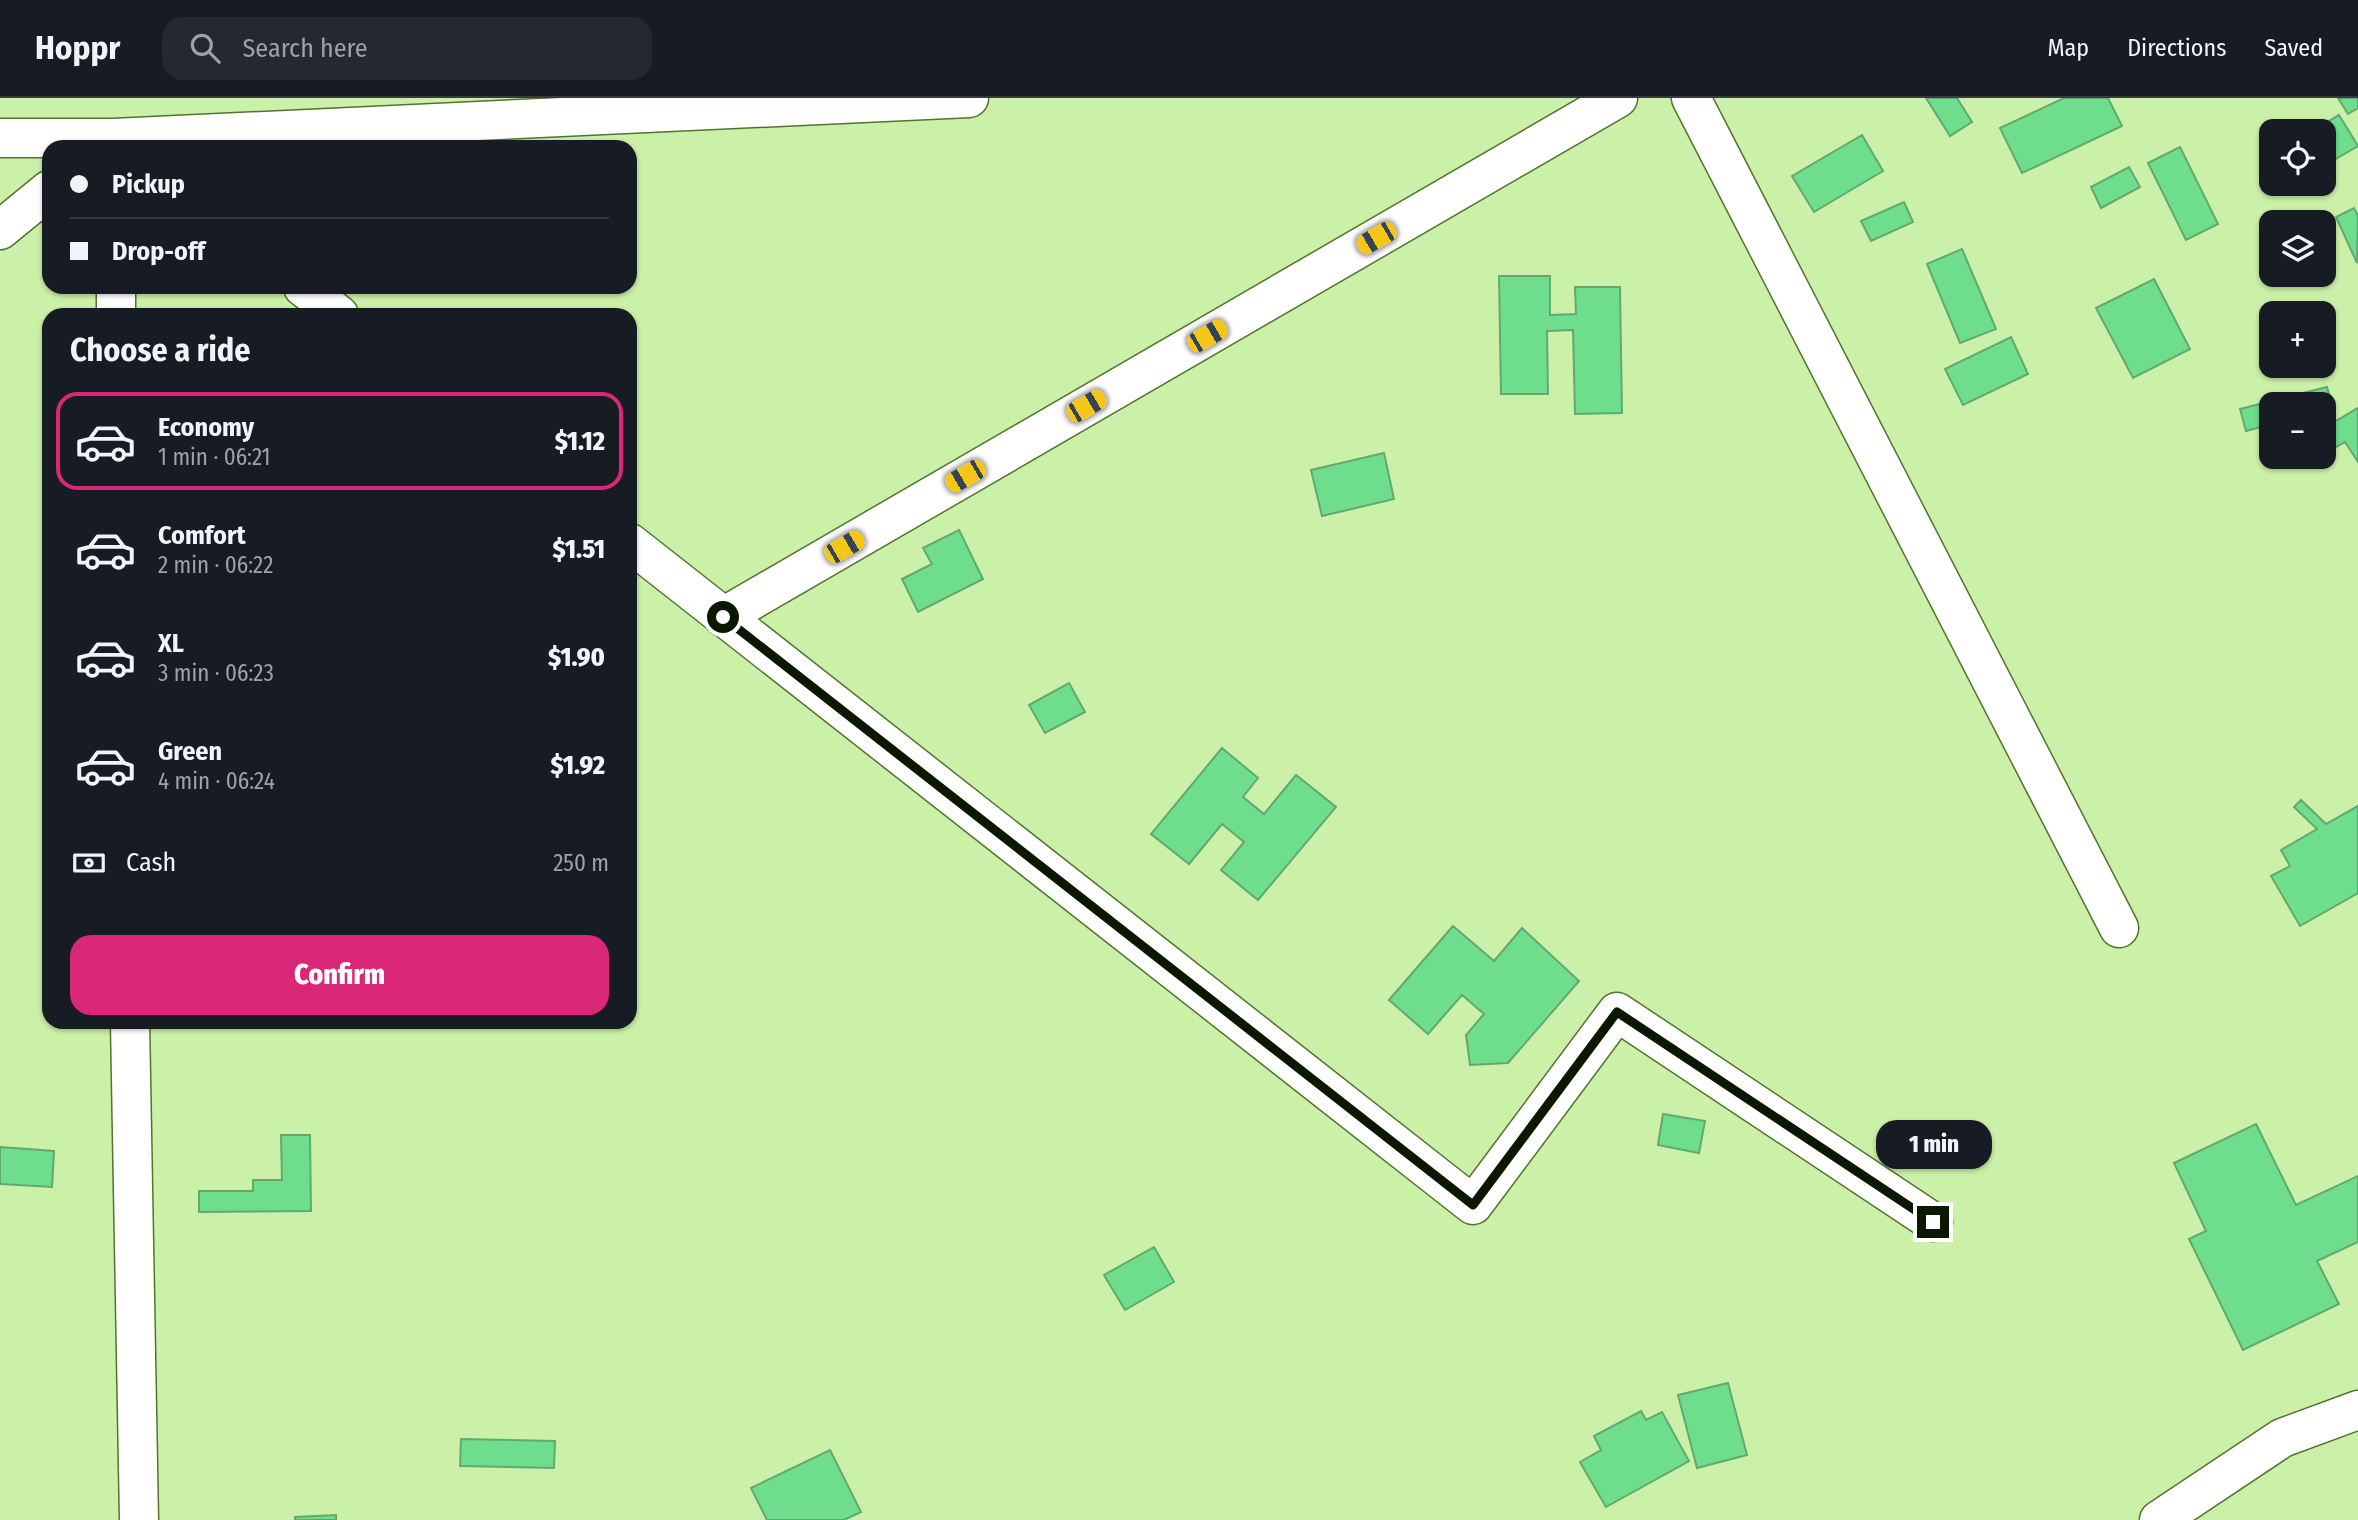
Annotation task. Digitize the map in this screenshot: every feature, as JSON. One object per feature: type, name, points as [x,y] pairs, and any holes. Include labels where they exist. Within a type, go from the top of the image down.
[{"type":"street","points":[[163,140],[461,110],[969,98]]},
{"type":"street","points":[[723,617],[1618,98]]},
{"type":"street","points":[[1691,98],[2119,928]]},
{"type":"street","points":[[0,138],[42,141]]},
{"type":"street","points":[[0,230],[42,196]]},
{"type":"street","points":[[312,294],[330,308]]},
{"type":"street","points":[[637,549],[1473,1205],[1617,1012],[1933,1222]]},
{"type":"street","points":[[130,1029],[139,1520]]},
{"type":"street","points":[[2158,1520],[2281,1438],[2358,1409]]},
{"type":"building","points":[[1926,98],[1957,98],[1972,122],[1950,136]]},
{"type":"building","points":[[2064,98],[2108,98],[2122,126],[2022,173],[2000,128]]},
{"type":"building","points":[[2338,98],[2358,98],[2358,108],[2348,114]]},
{"type":"building","points":[[2339,115],[2358,146],[2336,159],[2336,119],[2332,119]]},
{"type":"building","points":[[1862,135],[1883,171],[1814,212],[1792,176]]},
{"type":"building","points":[[2180,147],[2218,224],[2186,240],[2148,163]]},
{"type":"building","points":[[2129,167],[2140,187],[2101,208],[2091,187]]},
{"type":"building","points":[[1904,202],[1913,222],[1871,241],[1861,221]]},
{"type":"building","points":[[2354,208],[2358,216],[2357,263],[2336,217]]},
{"type":"building","points":[[1962,249],[1996,329],[1960,343],[1927,264]]},
{"type":"building","points":[[1499,276],[1550,276],[1550,315],[1576,314],[1575,287],[1620,287],[1622,413],[1575,414],[1573,330],[1547,331],[1548,394],[1501,394]]},
{"type":"building","points":[[2154,279],[2190,349],[2133,378],[2096,308]]},
{"type":"building","points":[[2011,337],[2028,374],[1963,405],[1945,369]]},
{"type":"building","points":[[2327,387],[2328,392],[2307,392]]},
{"type":"building","points":[[2259,404],[2259,428],[2246,431],[2240,409]]},
{"type":"building","points":[[2358,408],[2358,462],[2345,442],[2336,447],[2336,421]]},
{"type":"building","points":[[1384,453],[1394,499],[1322,516],[1311,470]]},
{"type":"building","points":[[959,530],[983,579],[918,612],[902,579],[932,564],[923,548]]},
{"type":"building","points":[[1069,683],[1085,712],[1045,733],[1029,705]]},
{"type":"building","points":[[1222,748],[1258,778],[1243,797],[1264,814],[1296,775],[1336,807],[1258,900],[1221,870],[1244,842],[1222,824],[1189,864],[1151,834]]},
{"type":"building","points":[[2301,800],[2326,824],[2358,806],[2358,893],[2300,926],[2271,876],[2290,866],[2281,850],[2317,829],[2294,807]]},
{"type":"building","points":[[1453,926],[1494,961],[1522,928],[1579,981],[1508,1063],[1470,1065],[1466,1035],[1484,1014],[1462,995],[1428,1034],[1389,1000]]},
{"type":"building","points":[[1663,1114],[1705,1121],[1699,1153],[1658,1145]]},
{"type":"building","points":[[2256,1124],[2296,1205],[2358,1176],[2358,1242],[2317,1261],[2339,1304],[2243,1350],[2189,1239],[2206,1231],[2174,1163]]},
{"type":"building","points":[[281,1135],[310,1135],[311,1211],[199,1212],[199,1191],[253,1191],[253,1180],[282,1180]]},
{"type":"building","points":[[0,1147],[54,1151],[52,1187],[0,1184]]},
{"type":"building","points":[[1154,1247],[1174,1282],[1125,1310],[1104,1275]]},
{"type":"building","points":[[1728,1383],[1747,1455],[1697,1468],[1678,1395]]},
{"type":"building","points":[[1641,1411],[1646,1420],[1662,1412],[1689,1461],[1606,1507],[1580,1462],[1601,1450],[1594,1436]]},
{"type":"building","points":[[461,1439],[555,1441],[554,1468],[460,1466]]},
{"type":"building","points":[[830,1450],[861,1512],[844,1520],[767,1520],[751,1488]]},
{"type":"building","points":[[336,1515],[336,1520],[295,1520],[295,1517]]},
{"type":"route","points":[[723,617],[1473,1205],[1617,1012],[1933,1222]]}]
